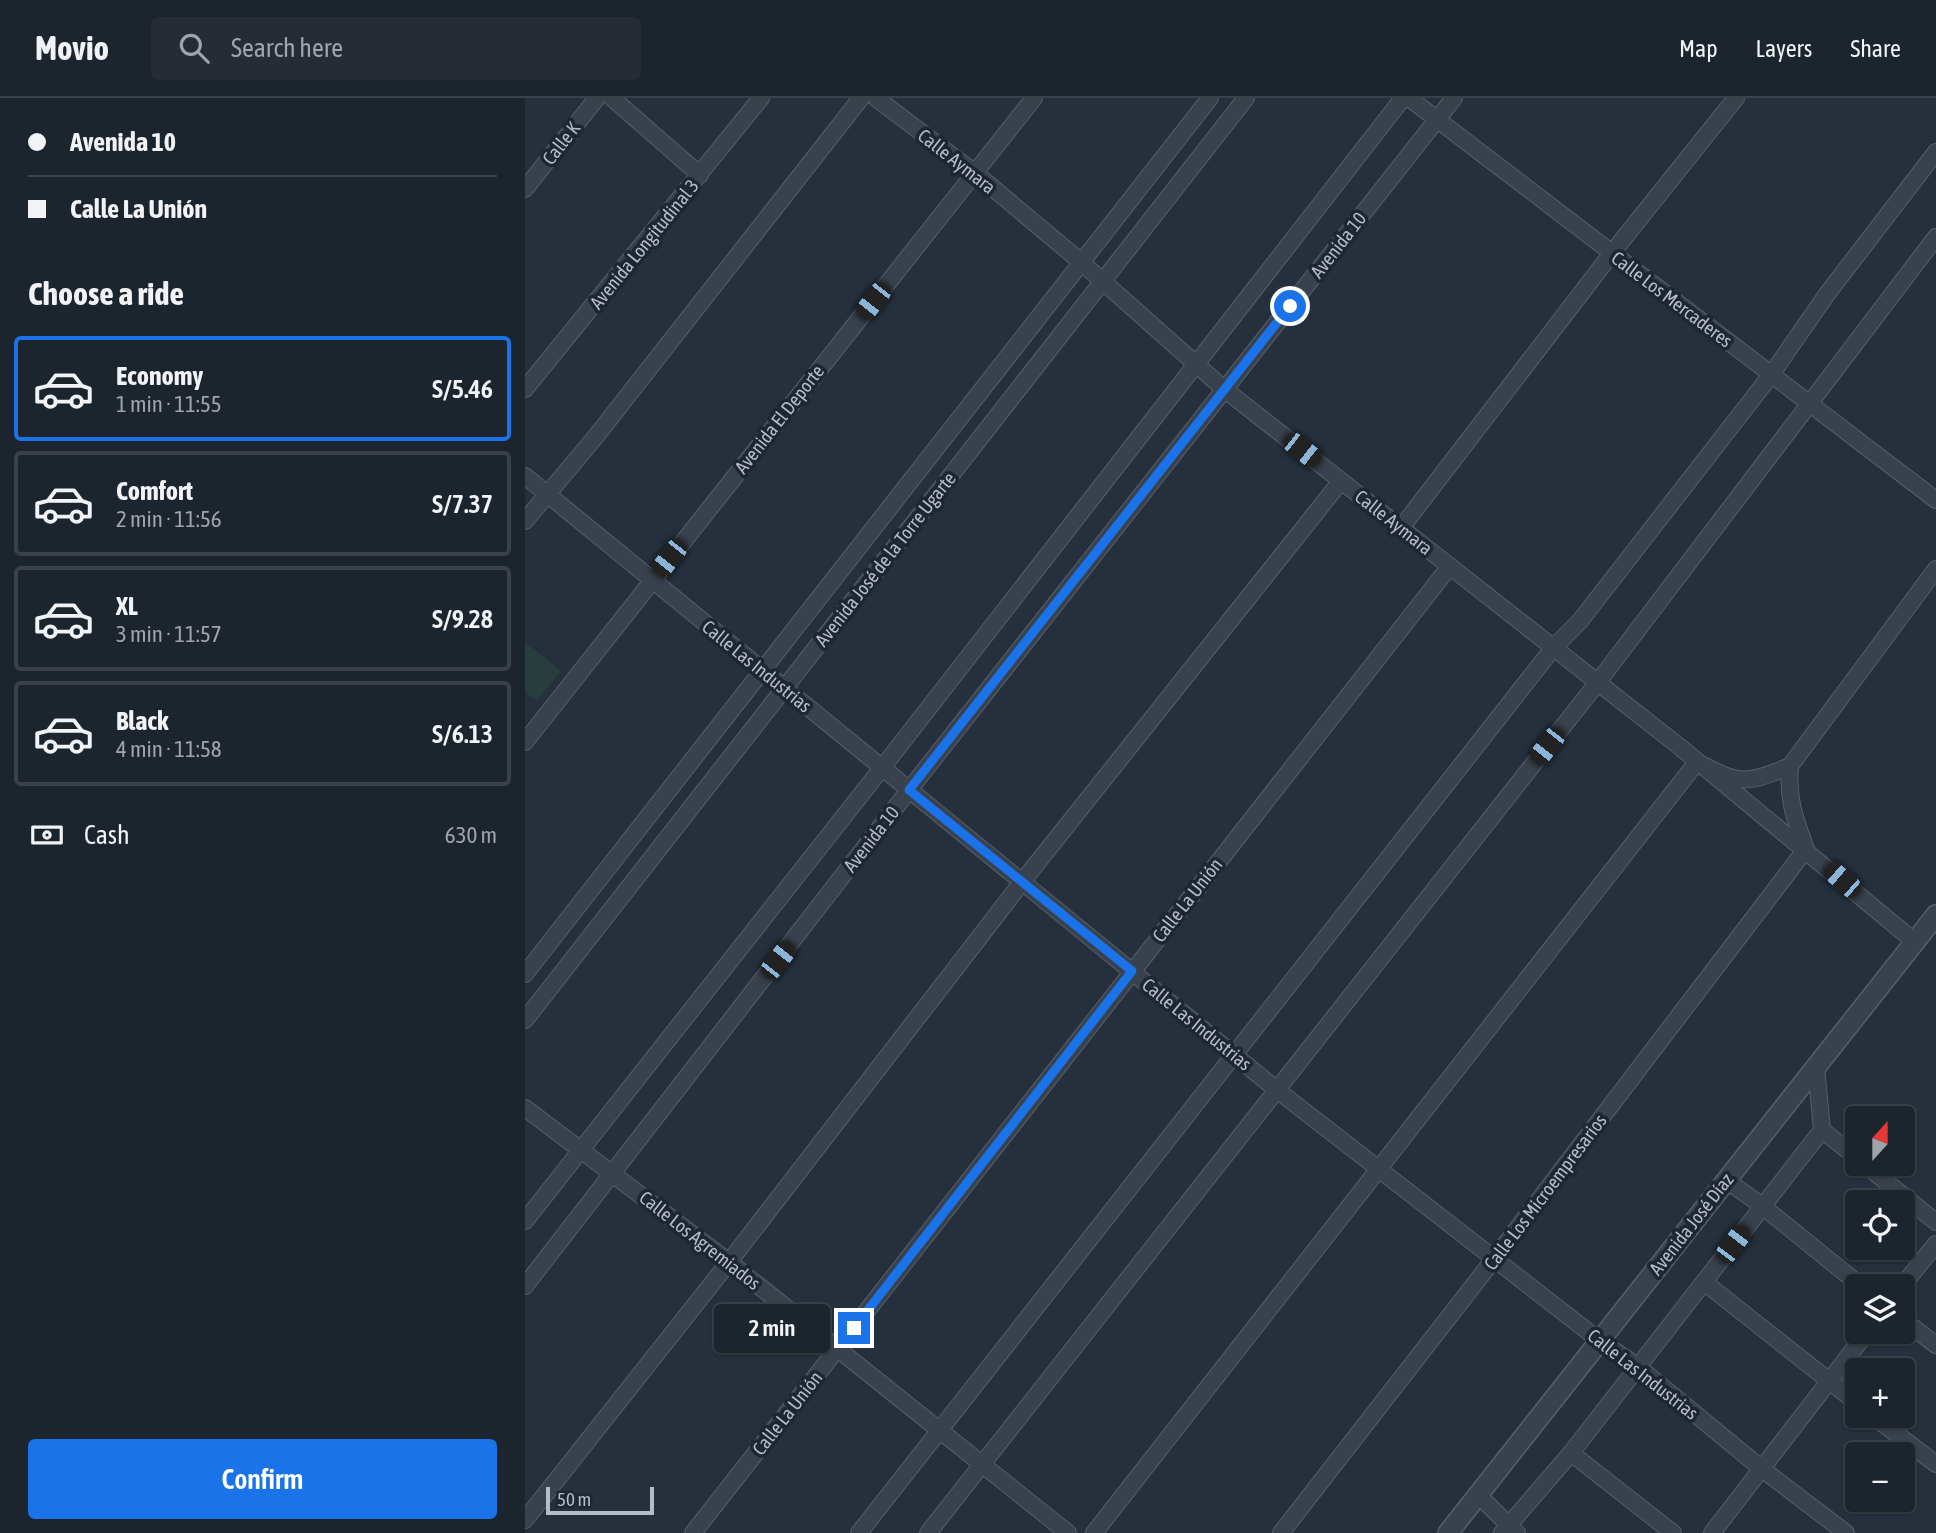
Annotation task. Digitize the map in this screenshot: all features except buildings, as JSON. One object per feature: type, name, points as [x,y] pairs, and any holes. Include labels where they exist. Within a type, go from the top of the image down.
[{"type":"street","name":"Calle K","points":[[525,189],[597,98]]},
{"type":"street","points":[[612,98],[700,175]]},
{"type":"street","name":"Avenida Longitudinal 3","points":[[525,389],[761,98]]},
{"type":"street","points":[[525,521],[597,435],[861,98]]},
{"type":"street","name":"Calle Aymara","points":[[876,98],[975,173],[1103,281],[1224,389],[1598,682],[1806,849],[1915,942]]},
{"type":"street","name":"Avenida El Deporte","points":[[525,742],[1034,98]]},
{"type":"street","name":"Avenida José de la Torre Ugarte","points":[[525,974],[1210,98]]},
{"type":"street","name":"Avenida José de la Torre Ugarte","points":[[525,1020],[1246,98]]},
{"type":"street","name":"Avenida 10","points":[[525,1221],[882,768],[1403,98]]},
{"type":"street","name":"Calle Los Mercaderes","points":[[1409,98],[1936,500]]},
{"type":"street","name":"Avenida 10","points":[[525,1286],[909,790],[1454,98]]},
{"type":"street","points":[[1401,528],[1612,253],[1736,98]]},
{"type":"street","points":[[859,1533],[1554,647],[1580,621],[1771,375],[1827,294],[1936,152]]},
{"type":"street","points":[[928,1533],[1598,682],[1936,237]]},
{"type":"street","name":"Calle Las Industrias","points":[[525,476],[1277,1090],[1599,1340],[1637,1366],[1762,1469],[1846,1533]]},
{"type":"street","points":[[525,1520],[729,1262],[1022,882],[1341,481]]},
{"type":"street","name":"Calle La Unión","points":[[693,1533],[1450,566]]},
{"type":"street","points":[[1094,1533],[1697,762],[1729,779],[1750,780],[1765,777],[1790,766],[1936,569]]},
{"type":"street","points":[[1790,766],[1788,788],[1791,808],[1806,849]]},
{"type":"street","name":"Calle Los Microempresarios","points":[[1281,1533],[1494,1259],[1806,849]]},
{"type":"street","name":"Avenida José Díaz","points":[[1448,1533],[1936,915]]},
{"type":"street","points":[[1477,1494],[1509,1531],[1822,1130],[1816,1067]]},
{"type":"street","name":"Calle Los Agremiados","points":[[525,1108],[729,1262],[1068,1533]]},
{"type":"street","points":[[1822,1130],[1845,1148]]},
{"type":"street","points":[[1879,1176],[1936,1222]]},
{"type":"street","points":[[1726,1180],[1846,1274]]},
{"type":"street","points":[[1912,1274],[1936,1244]]},
{"type":"street","points":[[1704,1282],[1845,1394]]},
{"type":"street","points":[[1915,1329],[1936,1345]]},
{"type":"street","points":[[1712,1533],[1858,1344]]},
{"type":"street","points":[[1888,1428],[1936,1465]]},
{"type":"street","points":[[1571,1453],[1673,1533]]},
{"type":"green space","points":[[525,642],[561,671],[537,701],[525,692]]},
{"type":"route","points":[[854,1328],[1132,971],[909,790],[1290,306]]}]
